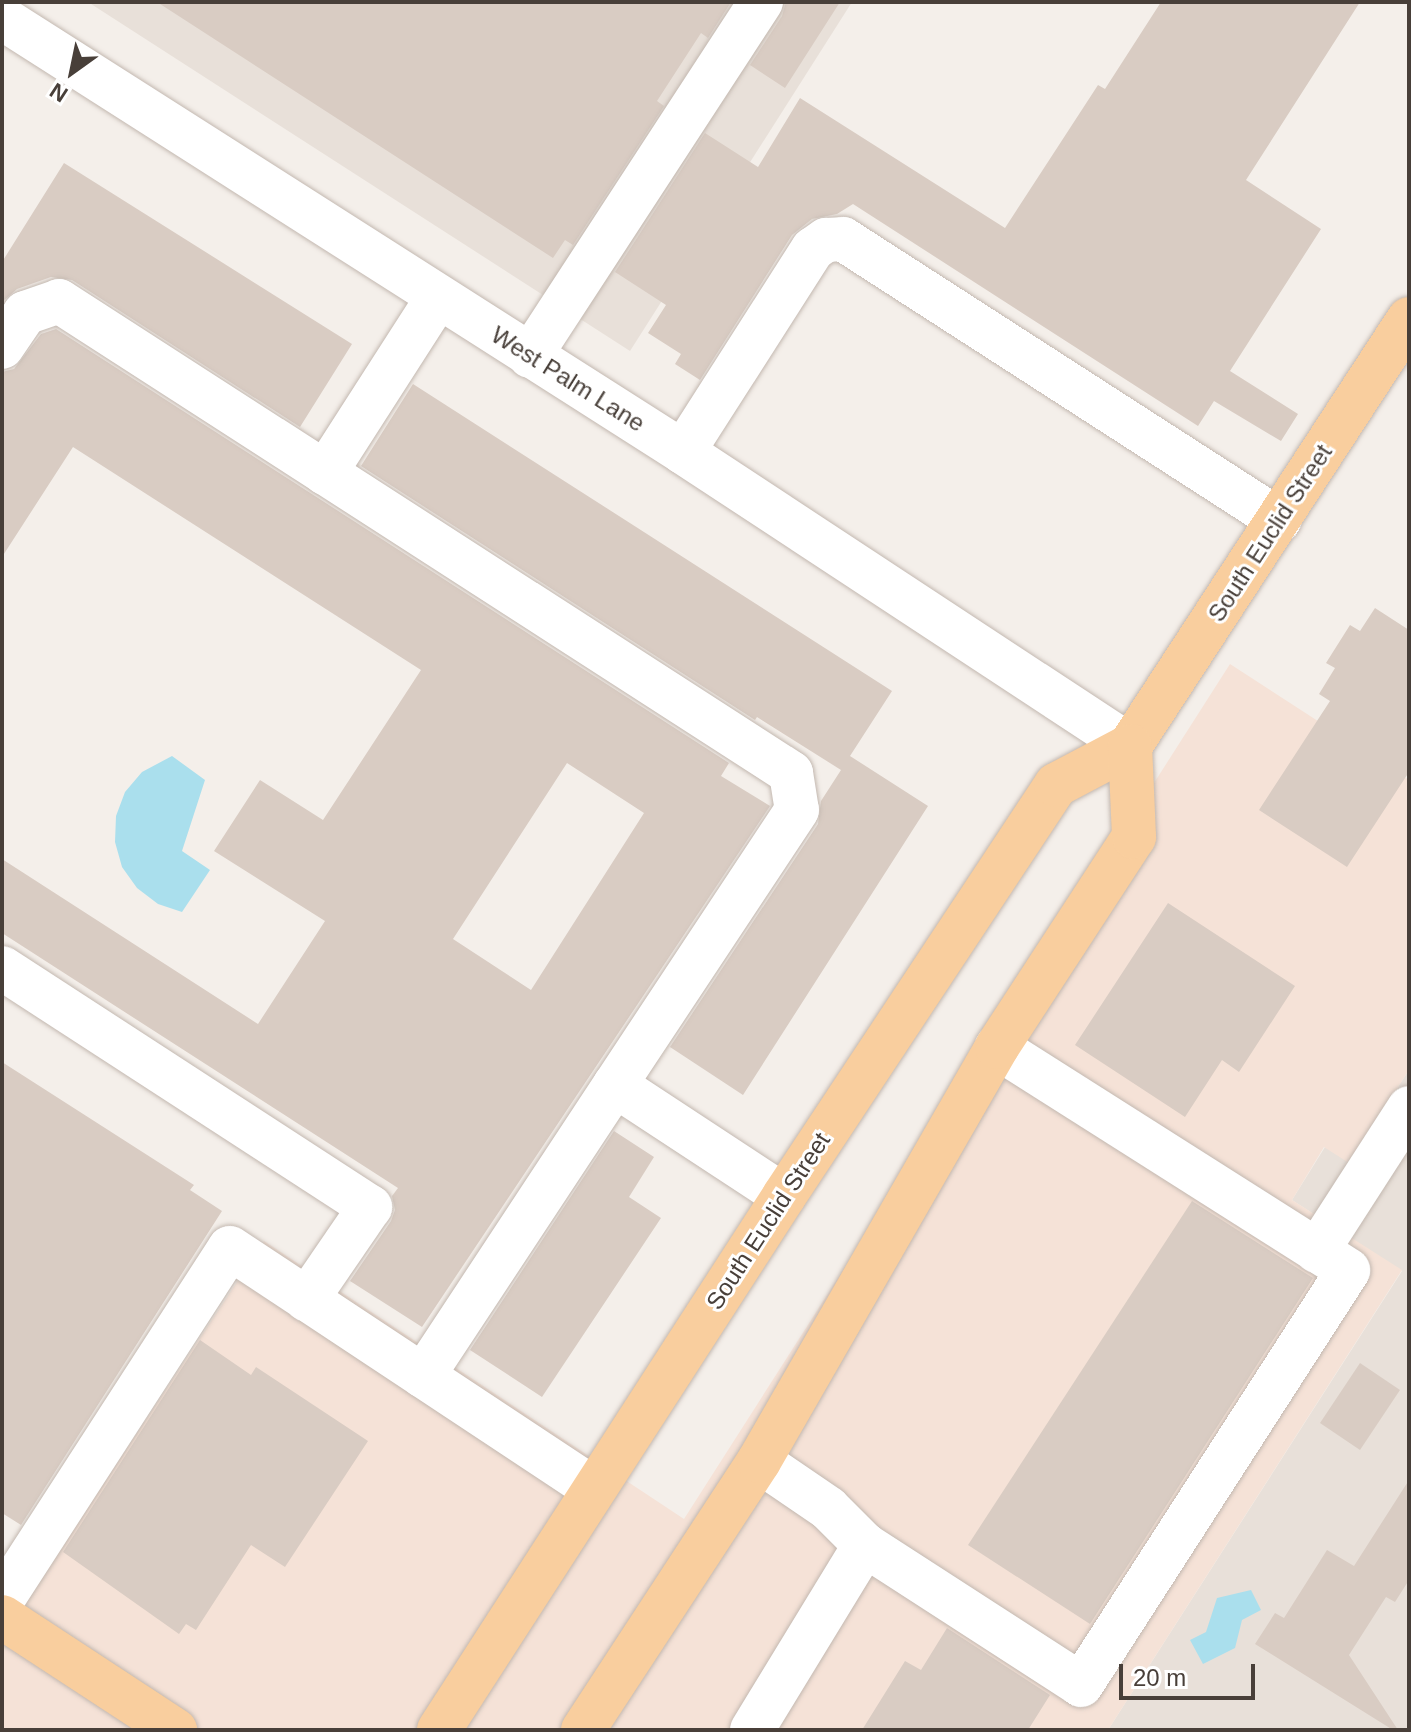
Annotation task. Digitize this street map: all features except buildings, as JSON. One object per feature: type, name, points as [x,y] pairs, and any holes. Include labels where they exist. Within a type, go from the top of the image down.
[{"type":"main road","name":"South Euclid Street","points":[[439,1730],[784,1196],[1056,785],[1130,746],[1409,319]]},
{"type":"main road","points":[[583,1730],[759,1461],[997,1047],[1134,837],[1130,746]]},
{"type":"main road","points":[[2,1617],[175,1730]]},
{"type":"street","points":[[530,356],[761,2]]},
{"type":"street","name":"West Palm Lane","points":[[20,16],[438,297],[683,452],[1130,746]]},
{"type":"street","points":[[683,452],[813,249],[826,240],[843,239],[1279,520]]},
{"type":"street","points":[[325,473],[438,297]]},
{"type":"street","points":[[2,347],[25,313],[59,301],[791,773],[797,810],[423,1376]]},
{"type":"street","points":[[2,968],[370,1207],[307,1299]]},
{"type":"street","points":[[759,1461],[828,1508],[865,1545],[1081,1685],[1348,1270],[997,1047]]},
{"type":"street","points":[[615,1085],[784,1196]]},
{"type":"street","points":[[1317,1251],[1409,1108]]},
{"type":"street","points":[[2,1600],[230,1248],[594,1489]]},
{"type":"street","points":[[752,1730],[865,1545]]},
{"type":"shaded area","points":[[88,2],[852,2],[630,351]]},
{"type":"shaded area","points":[[1230,664],[1409,780],[1409,1070],[1349,1163],[1324,1147],[1292,1200],[1402,1270],[1108,1730],[2,1730],[2,1607],[48,1568],[264,1241],[684,1519]]},
{"type":"shaded area","points":[[1409,1070],[1409,1730],[1108,1730],[1402,1271],[1292,1200],[1325,1147],[1349,1162]]},
{"type":"water","points":[[172,756],[205,780],[182,851],[210,870],[182,912],[158,904],[137,888],[122,867],[115,842],[116,816],[125,792],[142,772]]},
{"type":"water","points":[[1251,1590],[1261,1610],[1242,1620],[1235,1648],[1203,1664],[1190,1640],[1206,1632],[1217,1598]]}]
